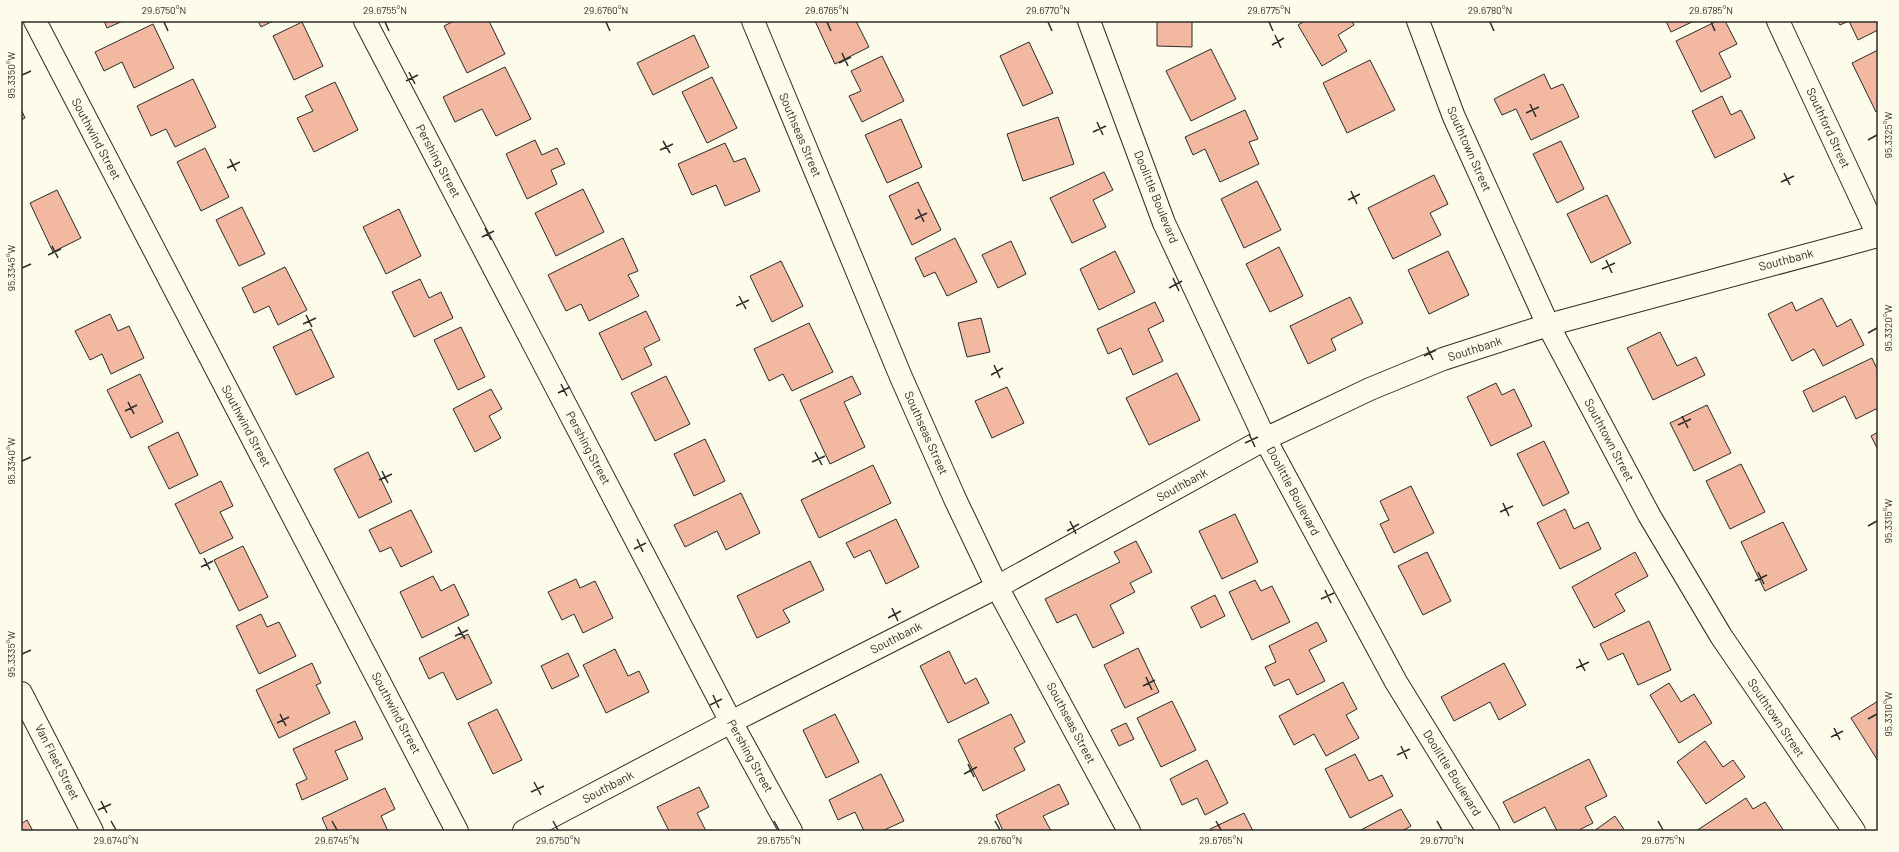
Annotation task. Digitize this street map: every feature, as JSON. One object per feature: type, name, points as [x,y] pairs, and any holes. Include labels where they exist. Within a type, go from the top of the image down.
[{"type":"street","name":"Southwind Street","points":[[35,21],[457,831]]},
{"type":"street","name":"Pershing Street","points":[[365,21],[731,722],[791,831]]},
{"type":"street","name":"Southseas Street","points":[[752,21],[901,377],[955,499],[998,587],[1129,831]]},
{"type":"street","name":"Doolittle Boulevard","points":[[1089,21],[1164,223],[1265,439],[1396,682],[1488,831]]},
{"type":"street","name":"Southtown Street","points":[[1418,21],[1454,117],[1548,325],[1649,514],[1720,636],[1854,831]]},
{"type":"street","name":"Southford Street","points":[[1778,21],[1878,235]]},
{"type":"street","name":"Southbank","points":[[524,831],[731,722],[998,587],[1265,439],[1370,389],[1443,359],[1548,325],[1878,235]]},
{"type":"street","name":"Van Fleet Street","points":[[21,693],[92,831]]},
{"type":"building","points":[[104,21],[123,21],[107,28]]},
{"type":"building","points":[[258,21],[273,21],[261,27]]},
{"type":"building","points":[[454,21],[489,21],[505,54],[467,73],[444,26]]},
{"type":"building","points":[[815,21],[856,21],[869,47],[835,64]]},
{"type":"building","points":[[1157,21],[1192,21],[1192,47],[1157,46]]},
{"type":"building","points":[[1305,21],[1352,21],[1354,25],[1338,35],[1347,51],[1322,66],[1298,25]]},
{"type":"building","points":[[1666,21],[1694,21],[1671,32]]},
{"type":"building","points":[[1717,21],[1725,21],[1737,44],[1719,53],[1731,77],[1701,92],[1676,41]]},
{"type":"building","points":[[1837,21],[1849,21],[1840,25]]},
{"type":"building","points":[[1849,21],[1878,21],[1878,30],[1858,40]]},
{"type":"building","points":[[302,22],[323,66],[294,80],[273,36]]},
{"type":"building","points":[[153,24],[174,68],[134,88],[122,62],[104,71],[95,52]]},
{"type":"building","points":[[694,35],[709,67],[653,95],[637,63]]},
{"type":"building","points":[[1029,42],[1053,93],[1023,106],[1000,56]]},
{"type":"building","points":[[1211,49],[1236,99],[1191,121],[1166,71]]},
{"type":"building","points":[[1878,50],[1878,111],[1876,112],[1852,63]]},
{"type":"building","points":[[882,56],[904,101],[862,122],[849,96],[861,91],[851,71]]},
{"type":"building","points":[[1370,60],[1395,110],[1347,133],[1323,83]]},
{"type":"building","points":[[505,67],[531,119],[496,136],[482,109],[455,122],[443,97]]},
{"type":"building","points":[[1544,74],[1551,89],[1563,84],[1579,117],[1531,140],[1516,109],[1502,115],[1494,99]]},
{"type":"building","points":[[712,77],[737,128],[707,143],[682,92]]},
{"type":"building","points":[[193,79],[216,127],[175,147],[166,129],[151,136],[137,106]]},
{"type":"building","points":[[335,82],[358,130],[314,152],[297,118],[313,111],[305,96]]},
{"type":"building","points":[[1722,96],[1731,115],[1741,110],[1755,138],[1715,158],[1692,111]]},
{"type":"building","points":[[21,109],[25,118],[21,120]]},
{"type":"building","points":[[1245,110],[1258,139],[1249,142],[1259,164],[1220,182],[1205,149],[1193,155],[1185,137]]},
{"type":"building","points":[[1058,117],[1074,164],[1023,181],[1007,134]]},
{"type":"building","points":[[901,119],[922,167],[887,183],[865,135]]},
{"type":"building","points":[[535,140],[542,155],[557,148],[565,164],[551,170],[557,184],[527,199],[506,154]]},
{"type":"building","points":[[1561,141],[1584,189],[1557,203],[1533,154]]},
{"type":"building","points":[[725,143],[734,162],[745,158],[760,191],[725,206],[716,185],[692,195],[678,164]]},
{"type":"building","points":[[205,148],[229,197],[201,211],[177,162]]},
{"type":"building","points":[[1104,172],[1113,190],[1093,200],[1106,227],[1072,243],[1050,198]]},
{"type":"building","points":[[1434,175],[1448,204],[1430,213],[1441,235],[1393,259],[1368,208]]},
{"type":"building","points":[[1257,181],[1281,230],[1244,248],[1221,199]]},
{"type":"building","points":[[918,182],[941,230],[912,245],[889,196]]},
{"type":"building","points":[[583,189],[604,232],[556,256],[535,213]]},
{"type":"building","points":[[57,190],[81,238],[53,252],[30,203]]},
{"type":"building","points":[[1607,195],[1631,243],[1591,263],[1567,214]]},
{"type":"building","points":[[242,207],[265,254],[239,266],[216,220]]},
{"type":"building","points":[[399,209],[421,256],[386,274],[363,227]]},
{"type":"building","points":[[623,238],[638,271],[628,275],[639,296],[589,321],[581,304],[566,311],[548,275]]},
{"type":"building","points":[[955,238],[977,282],[947,296],[935,272],[924,277],[915,258]]},
{"type":"building","points":[[1011,241],[1026,274],[998,288],[982,255]]},
{"type":"building","points":[[1279,247],[1303,296],[1270,312],[1246,264]]},
{"type":"building","points":[[1115,251],[1135,292],[1099,310],[1080,269]]},
{"type":"building","points":[[1448,251],[1469,295],[1429,314],[1408,270]]},
{"type":"building","points":[[781,261],[803,306],[772,322],[750,276]]},
{"type":"building","points":[[285,267],[307,310],[278,325],[269,306],[254,313],[242,288]]},
{"type":"building","points":[[420,279],[429,298],[441,292],[453,318],[414,337],[392,292]]},
{"type":"building","points":[[1350,297],[1363,323],[1331,339],[1336,350],[1308,364],[1290,326]]},
{"type":"building","points":[[1822,298],[1837,327],[1851,319],[1864,345],[1823,366],[1814,349],[1792,361],[1768,314],[1792,302],[1796,311]]},
{"type":"building","points":[[1155,302],[1164,321],[1148,329],[1163,361],[1133,375],[1121,348],[1108,354],[1097,329]]},
{"type":"building","points":[[646,311],[660,340],[644,348],[652,365],[622,380],[599,333]]},
{"type":"building","points":[[110,314],[118,331],[129,326],[144,358],[111,374],[102,354],[90,360],[75,331]]},
{"type":"building","points":[[981,318],[990,352],[967,357],[958,323]]},
{"type":"building","points":[[809,323],[833,372],[792,391],[783,374],[769,381],[754,349]]},
{"type":"building","points":[[461,327],[485,377],[458,390],[434,340]]},
{"type":"building","points":[[311,329],[334,377],[296,395],[273,347]]},
{"type":"building","points":[[1660,332],[1677,366],[1696,357],[1705,375],[1653,400],[1627,348]]},
{"type":"building","points":[[1872,358],[1878,371],[1878,408],[1856,419],[1845,396],[1813,412],[1803,391]]},
{"type":"building","points":[[1177,373],[1200,420],[1149,445],[1126,398]]},
{"type":"building","points":[[140,374],[163,422],[131,438],[107,390]]},
{"type":"building","points":[[666,376],[690,424],[655,441],[631,393]]},
{"type":"building","points":[[852,376],[861,394],[844,402],[865,447],[830,464],[800,400]]},
{"type":"building","points":[[1496,383],[1502,395],[1514,389],[1532,426],[1491,446],[1467,397]]},
{"type":"building","points":[[1007,387],[1024,423],[992,438],[975,401]]},
{"type":"building","points":[[491,389],[502,409],[489,416],[501,438],[475,452],[453,409]]},
{"type":"building","points":[[1707,405],[1731,453],[1694,471],[1670,423]]},
{"type":"building","points":[[178,432],[198,475],[169,489],[148,447]]},
{"type":"building","points":[[1878,432],[1878,450],[1871,436]]},
{"type":"building","points":[[705,439],[725,481],[694,496],[674,454]]},
{"type":"building","points":[[1544,441],[1569,493],[1543,506],[1517,454]]},
{"type":"building","points":[[368,452],[392,502],[359,518],[334,469]]},
{"type":"building","points":[[1741,464],[1765,512],[1730,529],[1706,481]]},
{"type":"building","points":[[873,465],[891,503],[819,538],[801,500]]},
{"type":"building","points":[[221,481],[233,506],[220,512],[233,538],[200,554],[175,504]]},
{"type":"building","points":[[1411,486],[1434,533],[1394,553],[1380,524],[1389,520],[1380,501]]},
{"type":"building","points":[[741,493],[760,533],[726,550],[717,531],[685,547],[674,525]]},
{"type":"building","points":[[1565,509],[1574,529],[1588,522],[1601,549],[1560,569],[1537,523]]},
{"type":"building","points":[[411,510],[432,552],[401,567],[391,547],[380,552],[369,530]]},
{"type":"building","points":[[1235,514],[1258,562],[1222,579],[1199,531]]},
{"type":"building","points":[[896,519],[919,567],[886,584],[870,550],[854,558],[846,543]]},
{"type":"building","points":[[1783,522],[1807,570],[1765,591],[1741,542]]},
{"type":"building","points":[[1136,541],[1152,572],[1130,583],[1135,592],[1110,605],[1124,633],[1093,648],[1076,614],[1057,623],[1045,599],[1120,562],[1114,552]]},
{"type":"building","points":[[243,546],[268,597],[239,611],[214,560]]},
{"type":"building","points":[[1427,552],[1451,601],[1423,615],[1398,566]]},
{"type":"building","points":[[1635,552],[1648,576],[1615,594],[1625,611],[1594,628],[1572,587]]},
{"type":"building","points":[[810,561],[824,590],[783,610],[790,622],[757,638],[737,596]]},
{"type":"building","points":[[433,576],[441,591],[454,584],[469,615],[422,638],[400,592]]},
{"type":"building","points":[[576,579],[580,588],[595,581],[613,618],[583,633],[574,614],[562,620],[548,592]]},
{"type":"building","points":[[1255,580],[1261,591],[1272,586],[1290,622],[1252,640],[1229,592]]},
{"type":"building","points":[[1215,595],[1225,616],[1201,628],[1191,607]]},
{"type":"building","points":[[261,614],[267,627],[279,622],[296,656],[259,674],[236,626]]},
{"type":"building","points":[[1649,621],[1671,670],[1638,685],[1623,653],[1608,660],[1600,644]]},
{"type":"building","points":[[1317,622],[1327,641],[1309,650],[1325,681],[1297,695],[1289,679],[1274,686],[1265,667],[1276,662],[1269,646]]},
{"type":"building","points":[[468,634],[492,683],[457,700],[443,672],[429,679],[419,658]]},
{"type":"building","points":[[1138,648],[1159,692],[1125,708],[1104,665]]},
{"type":"building","points":[[615,649],[628,676],[639,671],[649,692],[606,713],[583,665]]},
{"type":"building","points":[[949,651],[965,684],[976,678],[989,703],[948,723],[920,666]]},
{"type":"building","points":[[568,653],[579,676],[552,689],[541,666]]},
{"type":"building","points":[[312,663],[321,683],[316,685],[330,713],[279,738],[256,690]]},
{"type":"building","points":[[1504,663],[1526,705],[1499,720],[1490,702],[1454,721],[1441,697]]},
{"type":"building","points":[[1343,682],[1357,709],[1346,715],[1359,738],[1326,756],[1314,734],[1294,745],[1279,716]]},
{"type":"building","points":[[1669,683],[1681,702],[1694,694],[1712,723],[1679,743],[1650,695]]},
{"type":"building","points":[[1172,701],[1196,750],[1161,767],[1137,718]]},
{"type":"building","points":[[1878,701],[1878,761],[1851,718]]},
{"type":"building","points":[[497,709],[522,760],[493,774],[468,723]]},
{"type":"building","points":[[835,714],[859,762],[826,778],[803,730]]},
{"type":"building","points":[[1011,714],[1025,742],[1014,748],[1025,770],[983,791],[958,740]]},
{"type":"building","points":[[355,721],[363,739],[335,751],[348,779],[302,800],[296,784],[307,779],[293,749]]},
{"type":"building","points":[[1126,723],[1134,739],[1119,746],[1111,730]]},
{"type":"building","points":[[1705,741],[1723,767],[1733,760],[1745,777],[1706,804],[1677,762]]},
{"type":"building","points":[[1355,754],[1369,781],[1382,775],[1393,796],[1350,818],[1325,769]]},
{"type":"building","points":[[1589,759],[1607,796],[1585,807],[1593,823],[1577,831],[1557,831],[1545,807],[1514,823],[1503,802]]},
{"type":"building","points":[[1207,760],[1228,803],[1205,815],[1197,798],[1182,805],[1170,779]]},
{"type":"building","points":[[881,774],[904,821],[882,831],[864,831],[855,812],[838,820],[829,800]]},
{"type":"building","points":[[1059,784],[1069,804],[1043,816],[1051,831],[1003,831],[996,815]]},
{"type":"building","points":[[699,787],[709,807],[697,813],[706,831],[669,831],[657,807]]},
{"type":"building","points":[[385,788],[395,809],[381,816],[388,831],[328,831],[322,818]]},
{"type":"building","points":[[1746,798],[1753,809],[1765,802],[1784,831],[1696,831]]},
{"type":"building","points":[[1401,809],[1411,826],[1402,831],[1359,831]]},
{"type":"building","points":[[1244,813],[1253,831],[1211,831],[1210,829]]},
{"type":"building","points":[[1615,816],[1625,831],[1594,831]]},
{"type":"building","points":[[27,820],[33,831],[21,831],[21,824]]}]
